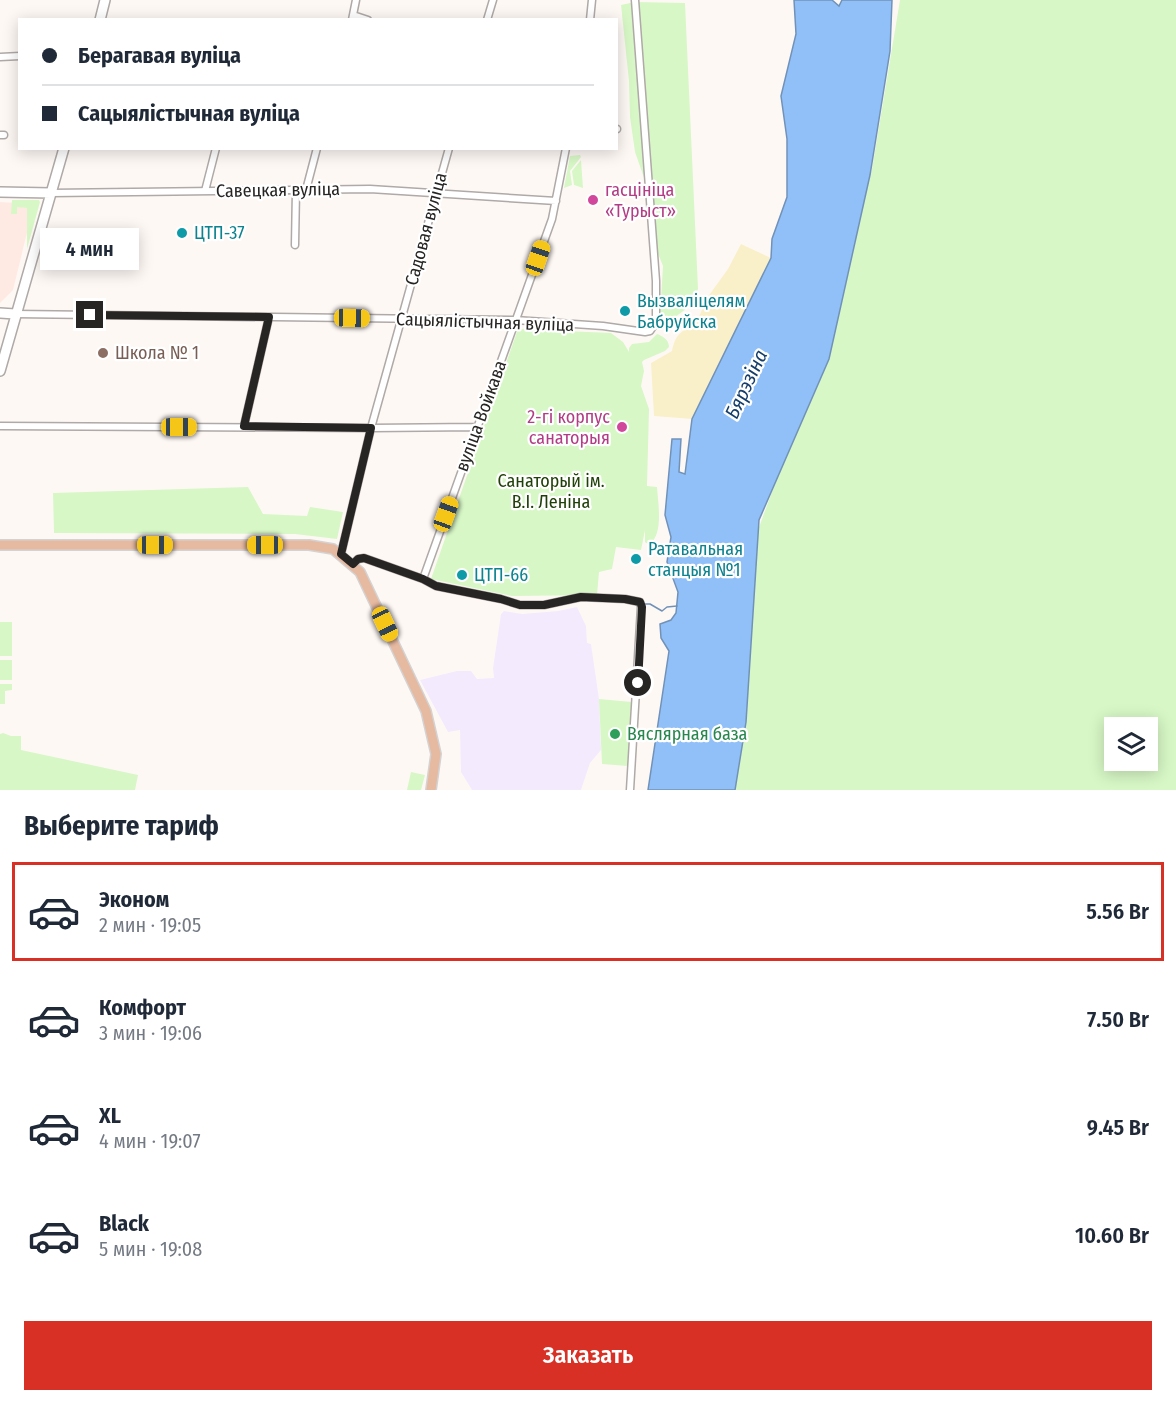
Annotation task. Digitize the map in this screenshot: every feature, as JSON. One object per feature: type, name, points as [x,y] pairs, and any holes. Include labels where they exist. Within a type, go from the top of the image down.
[{"type":"main road","points":[[100,18],[105,0]]},
{"type":"main road","points":[[0,371],[62,150]]},
{"type":"main road","name":"Савецкая вуліца","points":[[0,192],[51,193]]},
{"type":"main road","name":"Сацыялістычная вуліца","points":[[0,314],[15,314]]},
{"type":"main road","points":[[0,546],[309,545],[323,546],[341,554],[360,572],[426,711],[436,754],[431,790]]},
{"type":"street","points":[[352,17],[356,0]]},
{"type":"street","points":[[488,18],[493,0]]},
{"type":"street","points":[[590,18],[592,0]]},
{"type":"street","name":"Сацыялістычная вуліца","points":[[15,314],[515,320],[603,326],[645,332],[654,327],[656,322],[656,281],[635,0]]},
{"type":"street","points":[[0,57],[18,56]]},
{"type":"street","points":[[205,191],[215,150]]},
{"type":"street","points":[[306,190],[316,150]]},
{"type":"street","name":"Садовая вуліца","points":[[341,554],[371,428],[448,150]]},
{"type":"street","name":"вуліца Войкава","points":[[423,579],[538,258],[556,201],[566,150]]},
{"type":"street","name":"Савецкая вуліца","points":[[51,193],[370,189],[556,201]]},
{"type":"street","points":[[295,245],[296,190]]},
{"type":"street","points":[[244,426],[269,317]]},
{"type":"street","points":[[0,426],[477,427]]},
{"type":"street","points":[[353,564],[358,559],[364,558],[423,579],[436,586],[520,605],[544,605],[581,597],[640,602],[642,607],[630,790]]},
{"type":"shaded area","points":[[0,202],[34,204],[13,290],[0,303]]},
{"type":"shaded area","points":[[577,607],[586,626],[587,643],[591,644],[599,699],[601,750],[590,763],[581,790],[472,790],[461,772],[460,730],[448,732],[420,680],[457,671],[471,671],[477,679],[494,678],[493,668],[501,614],[504,611],[522,614]]},
{"type":"green space","points":[[900,0],[1176,0],[1176,790],[730,790],[758,530],[831,331],[872,169]]},
{"type":"green space","points":[[635,2],[685,3],[698,289],[690,306],[671,320],[660,316],[663,266],[655,246],[649,192],[635,152],[630,117],[629,81],[621,5]]},
{"type":"green space","points":[[580,155],[581,157],[570,171],[572,185],[564,188],[570,156]]},
{"type":"green space","points":[[581,160],[583,188],[574,185],[572,171]]},
{"type":"green space","points":[[12,200],[39,200],[40,202],[27,249],[27,208],[17,207],[17,214],[11,214]]},
{"type":"green space","name":"Санаторый ім. В.І. Леніна","points":[[518,329],[611,333],[623,342],[629,352],[632,344],[649,342],[657,334],[669,345],[665,351],[642,362],[644,371],[641,386],[649,409],[647,486],[657,487],[659,518],[657,534],[649,545],[645,542],[645,530],[641,550],[616,547],[612,569],[599,572],[597,595],[512,596],[431,579]]},
{"type":"green space","points":[[248,487],[263,514],[307,516],[310,507],[343,512],[337,539],[295,534],[54,533],[53,493]]},
{"type":"green space","points":[[0,622],[12,622],[12,656],[0,656]]},
{"type":"green space","points":[[0,660],[12,660],[12,680],[0,680]]},
{"type":"green space","points":[[0,684],[12,684],[12,690],[5,691],[5,704],[0,704]]},
{"type":"green space","name":"Вяслярная база","points":[[599,699],[632,702],[628,766],[602,764]]},
{"type":"green space","points":[[0,734],[21,736],[21,750],[138,775],[135,790],[0,790]]},
{"type":"green space","points":[[411,772],[425,775],[421,790],[407,790]]},
{"type":"sand","points":[[741,244],[771,258],[692,419],[654,416],[651,363],[672,351],[679,334],[695,326],[707,298],[728,269]]},
{"type":"water","name":"Бярэзіна","points":[[794,0],[832,0],[839,6],[842,0],[892,0],[890,51],[870,175],[829,359],[759,520],[746,722],[735,790],[648,790],[669,651],[661,638],[660,624],[671,620],[676,613],[678,592],[667,562],[671,537],[665,515],[672,439],[681,439],[679,472],[685,474],[692,419],[771,258],[772,239],[787,197],[787,139],[781,96],[796,34]]},
{"type":"waterway","points":[[645,604],[650,604],[662,611],[667,607],[677,606]]},
{"type":"place","name":"гасцініца «Турыст»","points":[[593,200]]},
{"type":"place","name":"ЦТП-37","points":[[182,233]]},
{"type":"place","name":"Вызваліцелям Бабруйска","points":[[625,311]]},
{"type":"place","name":"Школа № 1","points":[[103,353]]},
{"type":"place","name":"2-гі корпус санаторыя","points":[[622,427]]},
{"type":"place","name":"Ратавальная станцыя №1","points":[[636,559]]},
{"type":"place","name":"ЦТП-66","points":[[462,575]]},
{"type":"place","name":"Вяслярная база","points":[[615,734]]},
{"type":"route","points":[[90,315],[269,317],[244,426],[371,428],[341,554],[353,564],[358,559],[364,558],[423,579],[436,586],[520,605],[544,605],[581,597],[640,602],[642,607],[638,683]]}]
